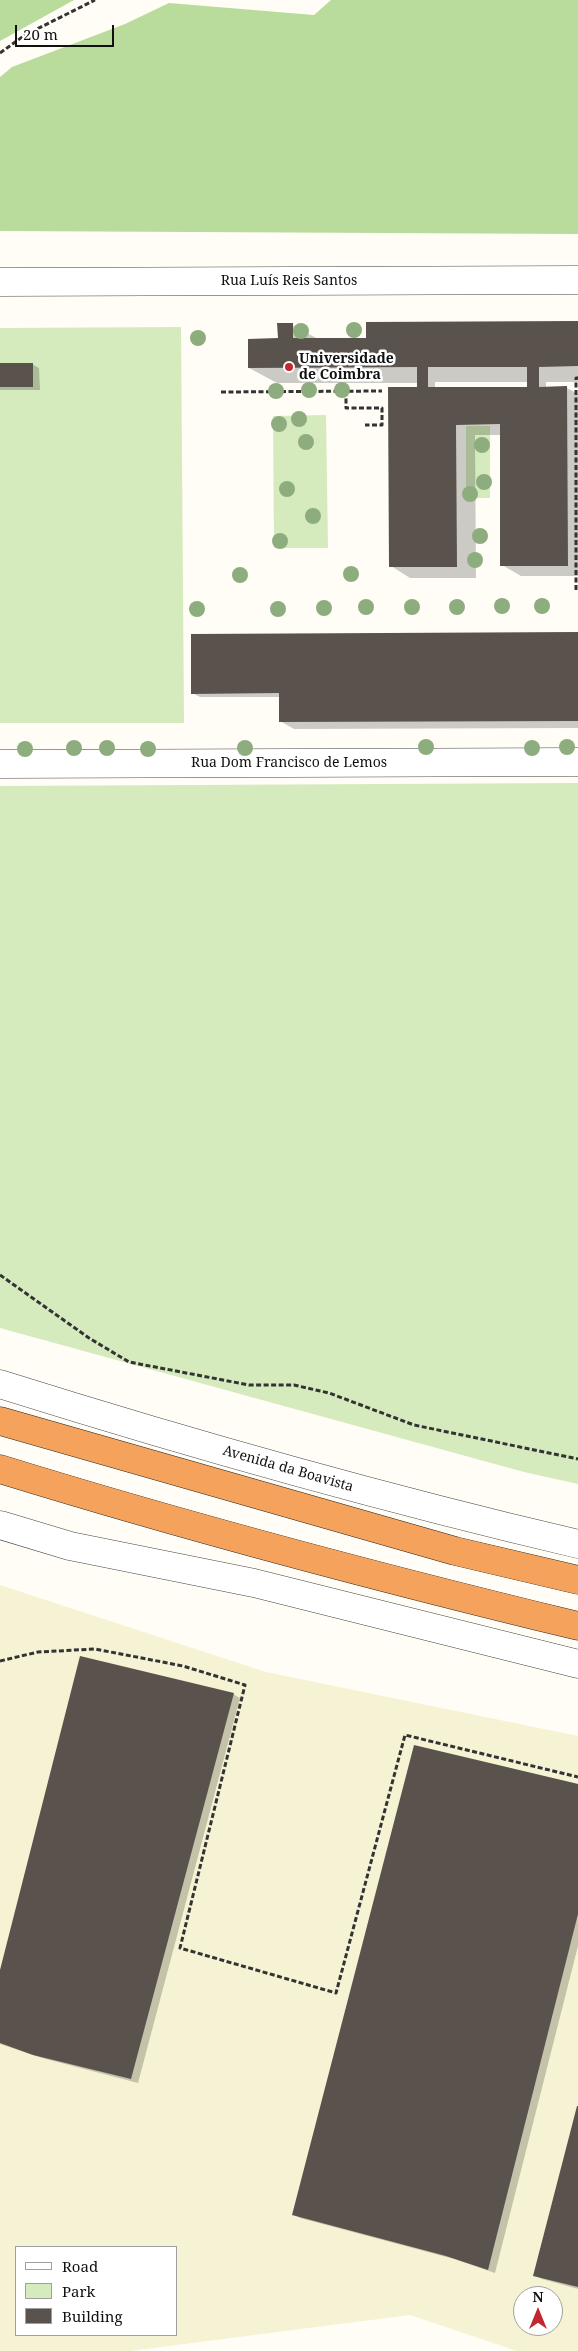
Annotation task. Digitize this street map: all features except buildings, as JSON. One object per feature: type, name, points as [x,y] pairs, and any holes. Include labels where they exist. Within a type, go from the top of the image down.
[{"type":"highway","points":[[0,1421],[455,1551],[578,1580]]},
{"type":"highway","points":[[0,1469],[86,1496],[444,1593],[578,1626]]},
{"type":"street","name":"Rua Luís Reis Santos","points":[[0,282],[578,280]]},
{"type":"street","name":"Rua Dom Francisco de Lemos","points":[[0,764],[578,762]]},
{"type":"street","name":"Avenida da Boavista","points":[[0,1384],[287,1470],[464,1517],[578,1544]]},
{"type":"street","points":[[0,1525],[70,1546],[254,1584],[578,1664]]},
{"type":"path","points":[[0,53],[25,35],[95,0]]},
{"type":"path","points":[[576,590],[576,378],[578,378]]},
{"type":"path","points":[[346,391],[346,408],[382,408],[382,425],[365,425]]},
{"type":"path","points":[[221,392],[382,391]]},
{"type":"path","points":[[0,1275],[89,1338],[129,1362],[249,1385],[294,1385],[329,1393],[414,1426],[578,1459]]},
{"type":"path","points":[[0,1661],[38,1652],[95,1649],[183,1666],[245,1685],[180,1948],[336,1993],[405,1735],[578,1776]]},
{"type":"shaded area","points":[[0,1585],[266,1672],[578,1736],[578,2351],[517,2351],[410,2315],[130,2351],[0,2351]]},
{"type":"green space","points":[[0,0],[74,0],[0,41]]},
{"type":"green space","points":[[331,0],[578,0],[578,234],[0,231],[0,77],[12,67],[125,24],[169,3],[314,15]]},
{"type":"green space","points":[[181,327],[184,723],[0,723],[0,328]]},
{"type":"green space","points":[[326,415],[328,548],[274,548],[273,416]]},
{"type":"green space","points":[[466,426],[490,426],[490,498],[466,498]]},
{"type":"green space","points":[[578,783],[578,1484],[524,1472],[0,1328],[0,786]]},
{"type":"place","name":"Universidade de Coimbra","points":[[289,367]]}]
